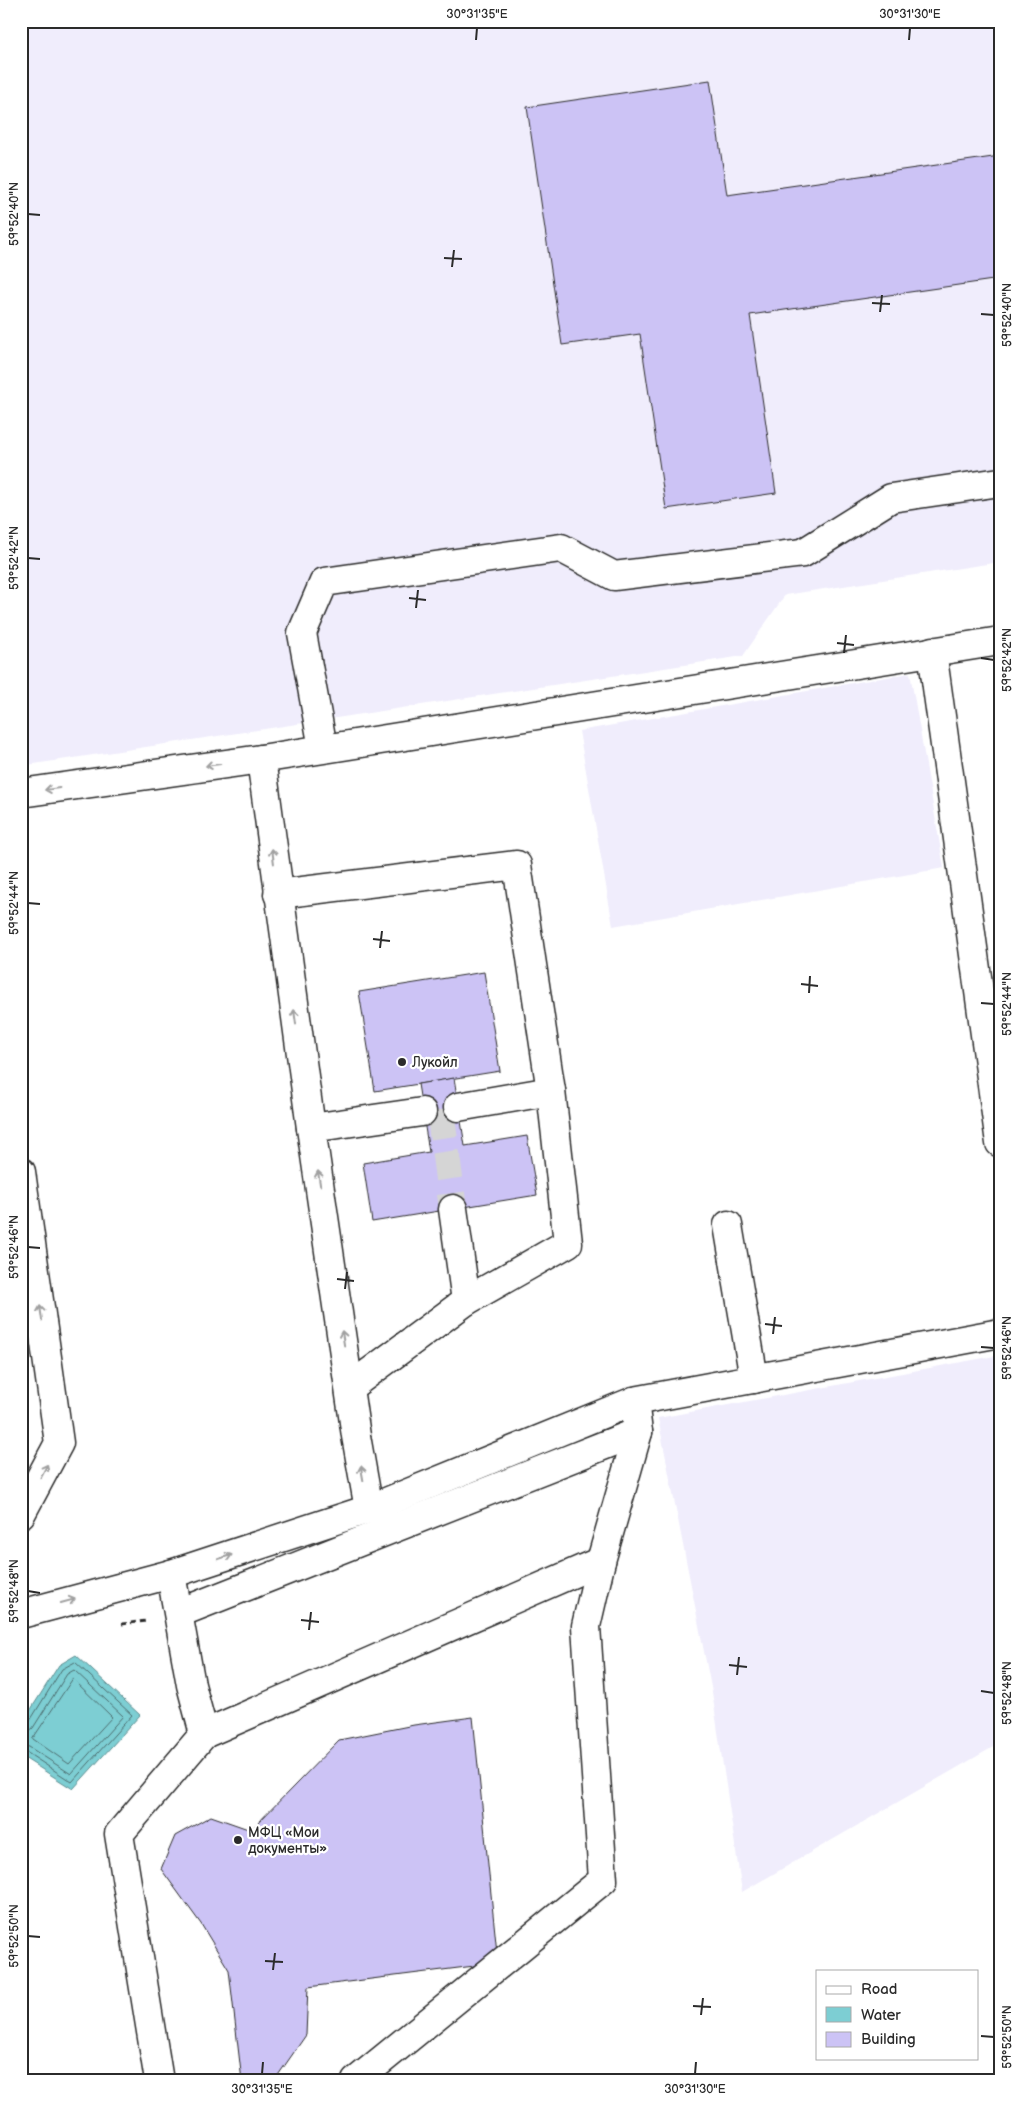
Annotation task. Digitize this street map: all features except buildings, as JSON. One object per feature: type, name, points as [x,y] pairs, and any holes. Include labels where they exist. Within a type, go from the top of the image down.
[{"type":"street","points":[[323,748],[302,633],[324,582],[561,548],[614,576],[803,553],[890,498],[1000,482]]},
{"type":"street","points":[[21,793],[261,758],[1000,641]]},
{"type":"street","points":[[932,651],[1000,1143]]},
{"type":"street","points":[[261,758],[311,1128],[356,1436],[369,1509]]},
{"type":"street","points":[[278,894],[517,865],[551,1091],[568,1243],[466,1301],[350,1386]]},
{"type":"street","points":[[458,1107],[551,1091]]},
{"type":"street","points":[[311,1128],[422,1112]]},
{"type":"street","points":[[21,1172],[59,1443],[21,1514]]},
{"type":"street","points":[[453,1209],[466,1301]]},
{"type":"street","points":[[728,1225],[754,1379]]},
{"type":"street","points":[[21,1614],[171,1574],[369,1509],[634,1402],[1000,1333]]},
{"type":"street","points":[[356,2081],[603,1880],[586,1626],[601,1561],[638,1432],[634,1402]]},
{"type":"street","points":[[180,1613],[638,1432]]},
{"type":"street","points":[[159,2081],[120,1834],[204,1734],[601,1561]]},
{"type":"street","points":[[171,1574],[180,1613],[192,1685],[204,1734]]},
{"type":"shaded area","points":[[21,21],[1000,21],[1000,562],[785,595],[743,656],[21,766]]},
{"type":"shaded area","points":[[910,673],[944,868],[613,926],[579,731]]},
{"type":"shaded area","points":[[1000,1355],[1000,1743],[742,1892],[712,1692],[658,1418]]},
{"type":"water","points":[[76,1655],[140,1715],[73,1789],[21,1756],[21,1725],[59,1665]]},
{"type":"tunnel","points":[[440,1110],[453,1209]]},
{"type":"place","name":"Лукойл","points":[[402,1062]]},
{"type":"place","name":"МФЦ «Мои документы»","points":[[238,1840]]}]
